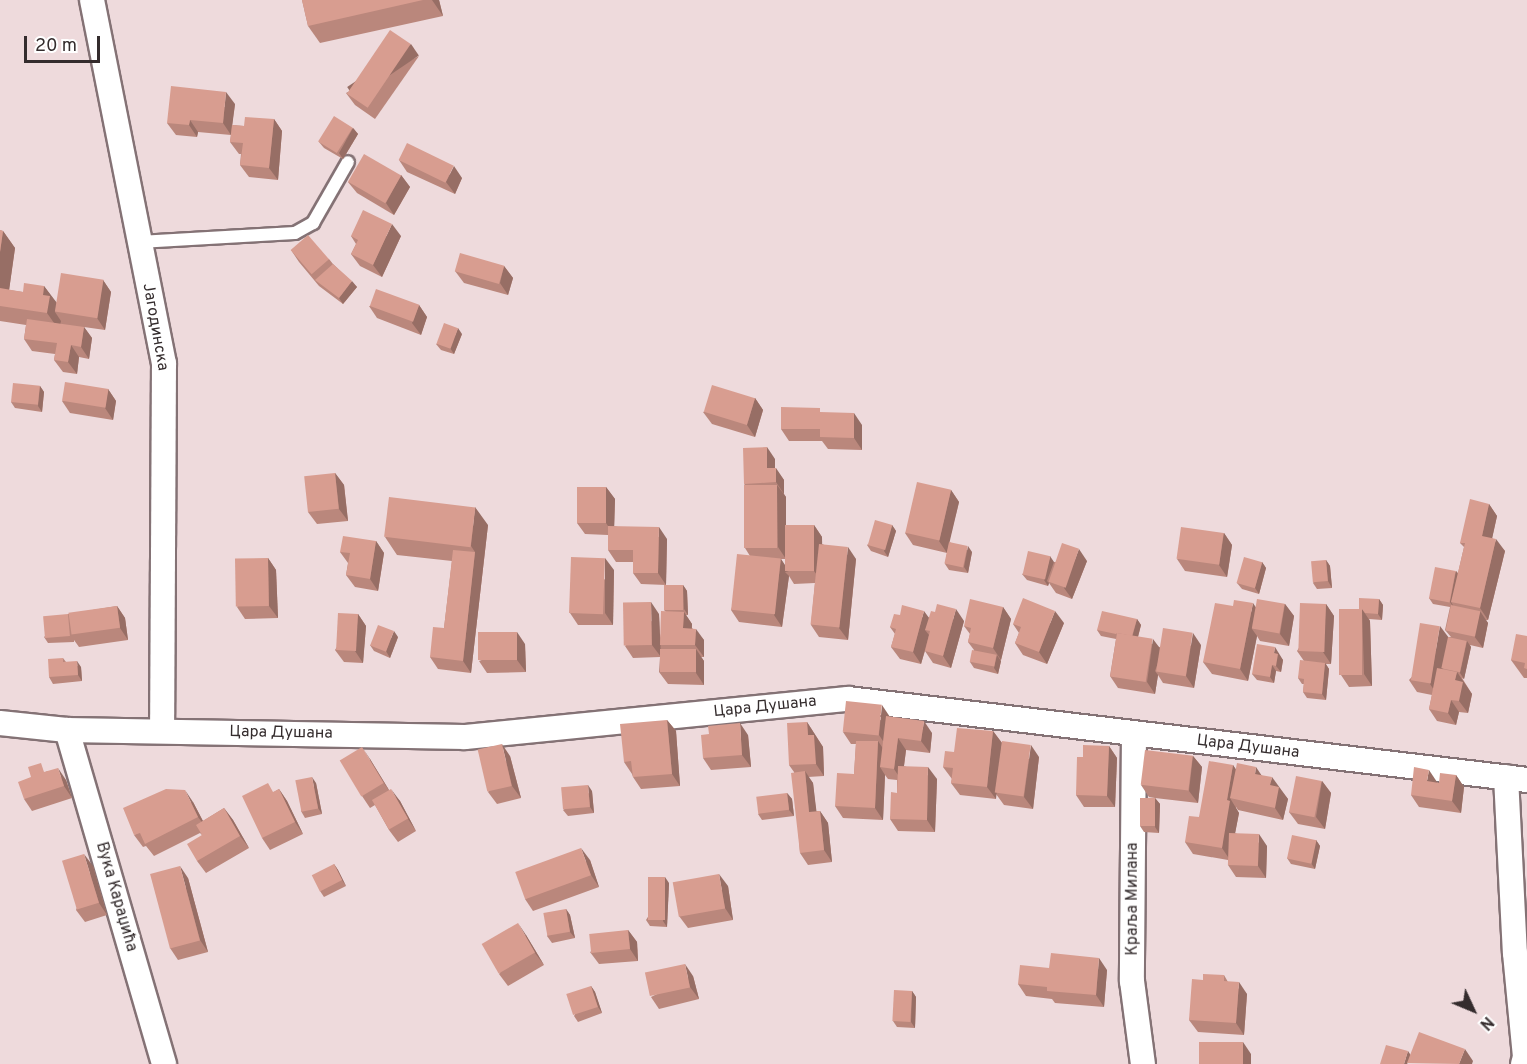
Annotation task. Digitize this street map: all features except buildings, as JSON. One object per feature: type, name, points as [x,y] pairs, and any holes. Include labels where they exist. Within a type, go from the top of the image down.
[{"type":"street","name":"Јагодинска","points":[[92,0],[164,363],[162,731]]},
{"type":"street","name":"Цара Душана","points":[[0,723],[67,729],[465,737],[848,699],[1517,778]]},
{"type":"street","name":"Вука Караџића","points":[[67,729],[164,1064]]},
{"type":"street","name":"Краља Милана","points":[[1134,733],[1132,981],[1143,1064]]},
{"type":"street","points":[[1517,778],[1515,953],[1525,1057],[1523,1064]]},
{"type":"lane","points":[[140,242],[295,233],[314,223],[348,162]]}]
